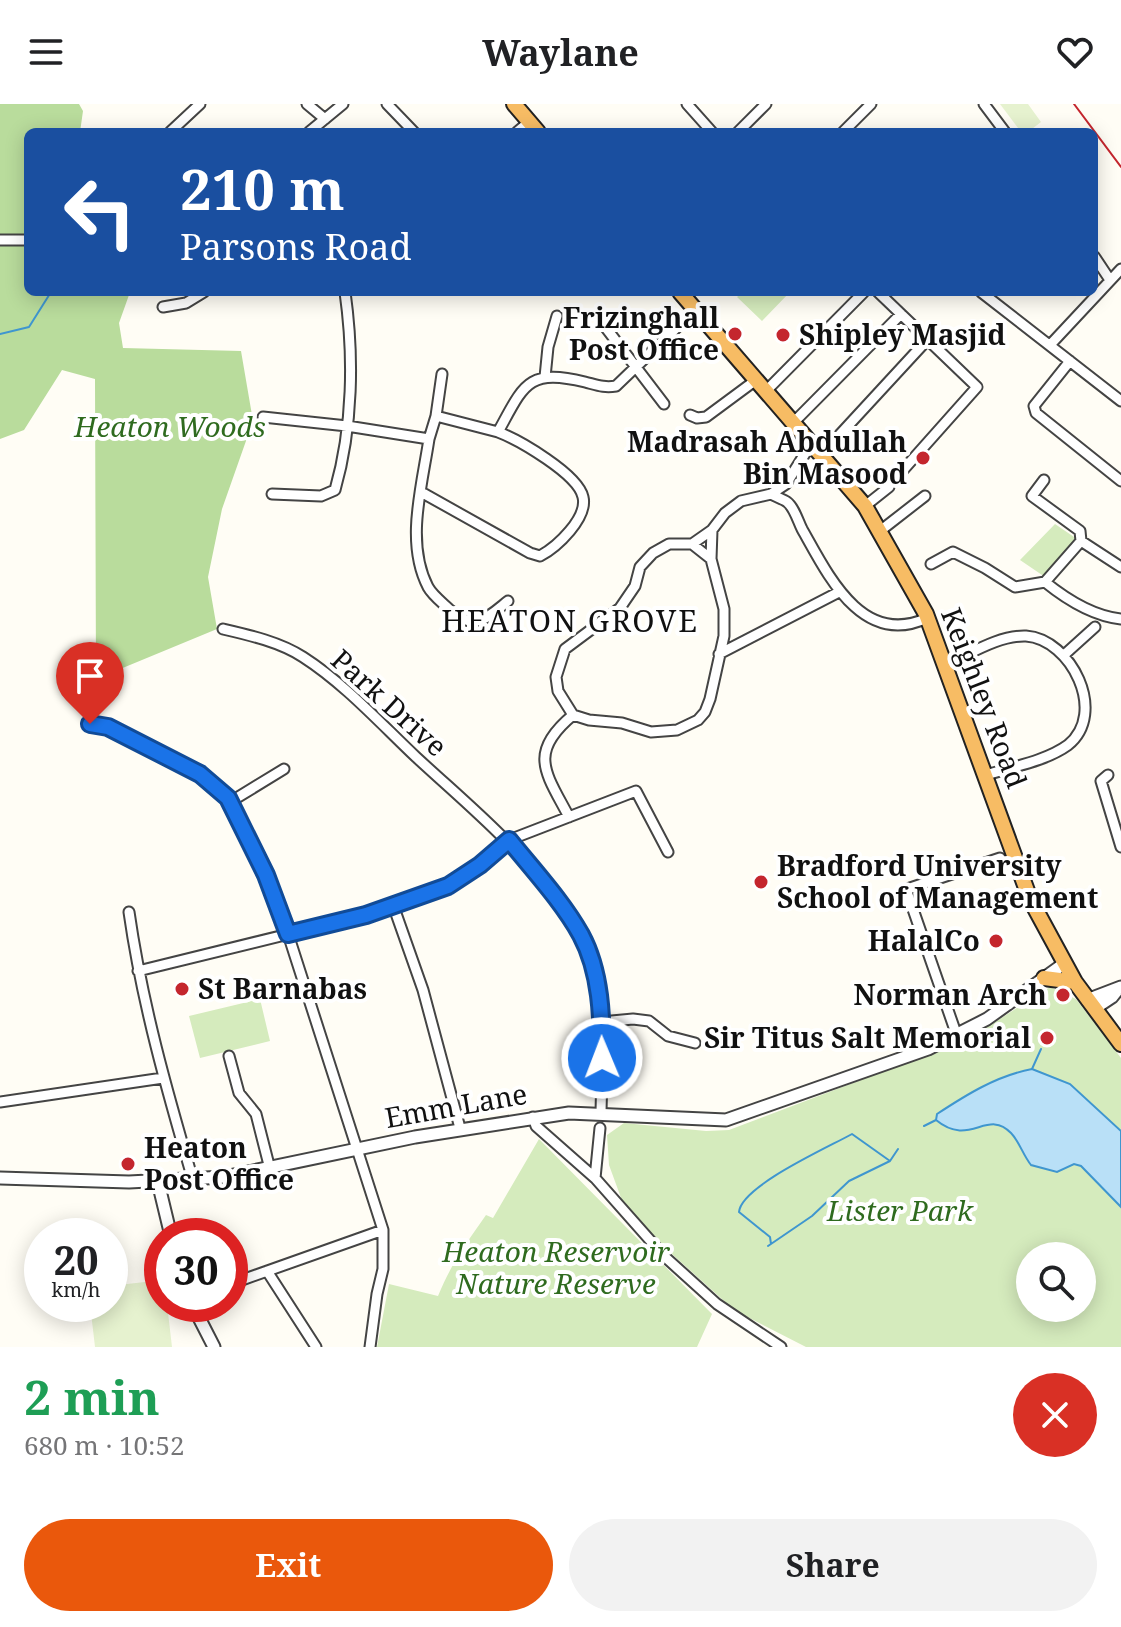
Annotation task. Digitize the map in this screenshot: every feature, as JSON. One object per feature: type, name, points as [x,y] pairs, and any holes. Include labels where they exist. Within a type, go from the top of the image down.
[{"type":"highway","points":[[514,104],[534,127]]},
{"type":"highway","name":"Keighley Road","points":[[683,296],[865,506],[880,531],[927,618],[1030,899],[1075,982],[1121,1044]]},
{"type":"highway","points":[[1044,978],[1075,982]]},
{"type":"street","points":[[174,128],[200,104]]},
{"type":"street","points":[[307,104],[325,119]]},
{"type":"street","points":[[314,128],[343,104]]},
{"type":"street","points":[[387,104],[410,128]]},
{"type":"street","points":[[687,104],[708,128]]},
{"type":"street","points":[[742,128],[766,104]]},
{"type":"street","points":[[847,128],[871,104]]},
{"type":"street","points":[[984,104],[1002,128]]},
{"type":"street","points":[[0,240],[24,240]]},
{"type":"street","points":[[1098,262],[1110,280]]},
{"type":"street","points":[[1098,293],[1121,269]]},
{"type":"street","points":[[163,307],[186,303],[197,296]]},
{"type":"street","points":[[272,494],[321,496],[335,490],[347,426],[351,335],[346,296]]},
{"type":"street","points":[[690,415],[706,417],[761,385],[860,296]]},
{"type":"street","points":[[882,296],[977,387],[896,478]]},
{"type":"street","points":[[986,296],[1121,401]]},
{"type":"street","points":[[1050,345],[1095,296]]},
{"type":"street","points":[[498,432],[516,400],[534,379],[551,376],[605,388],[616,386],[695,310]]},
{"type":"street","points":[[793,423],[901,314]]},
{"type":"street","points":[[545,377],[548,347],[557,316]]},
{"type":"street","points":[[603,324],[664,404]]},
{"type":"street","points":[[712,530],[711,559],[724,609],[724,636],[705,712],[689,726],[666,732],[651,732],[622,723],[573,715],[558,691],[556,677],[565,649],[620,608],[635,586],[640,567],[653,553],[669,544],[692,544],[712,530],[725,513],[741,501],[771,494],[786,484],[928,339]]},
{"type":"street","points":[[1070,361],[1034,406],[1036,413],[1121,481]]},
{"type":"street","points":[[442,374],[421,492],[417,557],[429,590],[453,613],[471,622],[485,620],[508,601]]},
{"type":"street","points":[[421,492],[540,556],[553,549],[572,529],[582,510],[584,498],[578,485],[514,438],[436,416]]},
{"type":"street","points":[[263,417],[429,439]]},
{"type":"street","points":[[931,564],[953,552],[1015,587],[1045,582],[1081,541],[1080,531],[1032,496],[1044,480]]},
{"type":"street","points":[[786,484],[790,503],[839,592],[856,610],[874,619],[907,625],[927,618]]},
{"type":"street","points":[[865,506],[889,487]]},
{"type":"street","points":[[771,494],[790,503]]},
{"type":"street","points":[[880,531],[925,496]]},
{"type":"street","points":[[1081,541],[1121,567]]},
{"type":"street","points":[[692,544],[711,559]]},
{"type":"street","points":[[1045,582],[1065,598],[1121,619]]},
{"type":"street","points":[[719,654],[839,592]]},
{"type":"street","points":[[1064,655],[1095,627]]},
{"type":"street","name":"Park Drive","points":[[223,629],[300,655],[353,697],[509,840],[547,887],[581,935],[593,969],[601,1022],[601,1113]]},
{"type":"street","points":[[945,665],[998,641],[1023,636],[1045,640],[1064,655],[1079,681],[1085,704],[1077,735],[1057,751],[986,775]]},
{"type":"street","points":[[569,817],[549,778],[544,760],[550,736],[573,715]]},
{"type":"street","points":[[90,724],[108,727],[200,774],[230,802],[266,875],[288,934],[383,1230],[383,1269],[370,1347]]},
{"type":"street","points":[[230,802],[284,769]]},
{"type":"street","points":[[1108,775],[1101,781],[1121,847]]},
{"type":"street","points":[[138,971],[366,915],[448,886],[480,865],[509,840],[636,791],[668,852]]},
{"type":"street","points":[[957,1036],[907,892],[910,888],[1000,858]]},
{"type":"street","points":[[393,905],[423,990],[460,1128]]},
{"type":"street","points":[[129,912],[138,971],[163,1078],[193,1180]]},
{"type":"street","name":"Emm Lane","points":[[0,1178],[193,1180],[270,1169],[357,1148],[533,1117],[601,1113],[732,1119],[957,1036],[987,1019],[1065,963]]},
{"type":"street","points":[[1091,1005],[1120,987]]},
{"type":"street","points":[[601,1022],[649,1021],[668,1036],[695,1043]]},
{"type":"street","points":[[229,1056],[239,1093],[256,1114],[270,1169]]},
{"type":"street","points":[[0,1102],[92,1086],[163,1078]]},
{"type":"street","points":[[533,1117],[536,1126],[595,1178],[664,1256],[717,1304],[781,1347]]},
{"type":"street","points":[[595,1178],[600,1128]]},
{"type":"street","points":[[158,1182],[167,1218]]},
{"type":"street","points":[[248,1278],[383,1230]]},
{"type":"street","points":[[267,1271],[316,1347]]},
{"type":"street","points":[[201,1322],[214,1347]]},
{"type":"green space","name":"Heaton Woods","points":[[0,104],[79,104],[83,111],[81,128],[24,128],[24,296],[129,296],[119,323],[123,348],[241,351],[253,421],[222,509],[208,577],[217,629],[96,679],[95,379],[62,370],[24,430],[0,439]]},
{"type":"green space","points":[[1000,104],[1028,104],[1041,122],[1033,128],[1018,128]]},
{"type":"green space","points":[[738,296],[786,296],[762,321]]},
{"type":"green space","points":[[1055,524],[1077,539],[1045,577],[1020,560]]},
{"type":"green space","name":"Lister Park","points":[[1050,987],[1076,999],[1121,1058],[1121,1347],[806,1347],[734,1310],[624,1206],[609,1165],[607,1135],[624,1123],[706,1131],[729,1130],[945,1048],[995,1022]]},
{"type":"green space","points":[[260,999],[270,1041],[200,1058],[189,1016]]},
{"type":"green space","name":"Heaton Reservoir Nature Reserve","points":[[539,1139],[712,1314],[697,1347],[377,1347],[389,1284],[438,1296],[460,1254],[486,1215],[493,1218]]},
{"type":"green space","points":[[144,1282],[144,1322],[169,1322],[172,1347],[95,1347],[92,1322],[128,1322],[128,1284]]},
{"type":"water","points":[[1032,1069],[1070,1084],[1121,1131],[1121,1207],[1081,1166],[1074,1164],[1057,1172],[1031,1165],[1014,1136],[1002,1126],[994,1124],[959,1130],[948,1128],[936,1120],[937,1114],[982,1087]]},
{"type":"waterway","points":[[0,334],[29,327],[48,296]]},
{"type":"waterway","points":[[1032,1069],[1041,1049]]},
{"type":"waterway","points":[[924,1126],[936,1120]]},
{"type":"waterway","points":[[771,1244],[770,1237],[739,1212],[743,1202],[770,1179],[852,1134],[890,1161]]},
{"type":"waterway","points":[[768,1246],[812,1216],[849,1181],[890,1161],[898,1149]]},
{"type":"railway","points":[[1074,104],[1092,128]]},
{"type":"railway","points":[[1098,136],[1121,167]]},
{"type":"place","name":"Frizinghall Post Office","points":[[735,334]]},
{"type":"place","name":"Shipley Masjid","points":[[783,335]]},
{"type":"place","name":"Madrasah Abdullah Bin Masood","points":[[923,458]]},
{"type":"place","name":"Bradford University School of Management","points":[[761,882]]},
{"type":"place","name":"HalalCo","points":[[996,941]]},
{"type":"place","name":"St Barnabas","points":[[182,989]]},
{"type":"place","name":"Norman Arch","points":[[1063,995]]},
{"type":"place","name":"Sir Titus Salt Memorial","points":[[1047,1038]]},
{"type":"place","name":"Heaton Post Office","points":[[128,1164]]},
{"type":"district","name":"HEATON GROVE","points":[[570,622]]},
{"type":"route","points":[[90,724],[108,727],[200,774],[228,798],[266,875],[288,934],[366,915],[448,886],[480,865],[509,840],[581,935],[599,999],[602,1058]]}]
